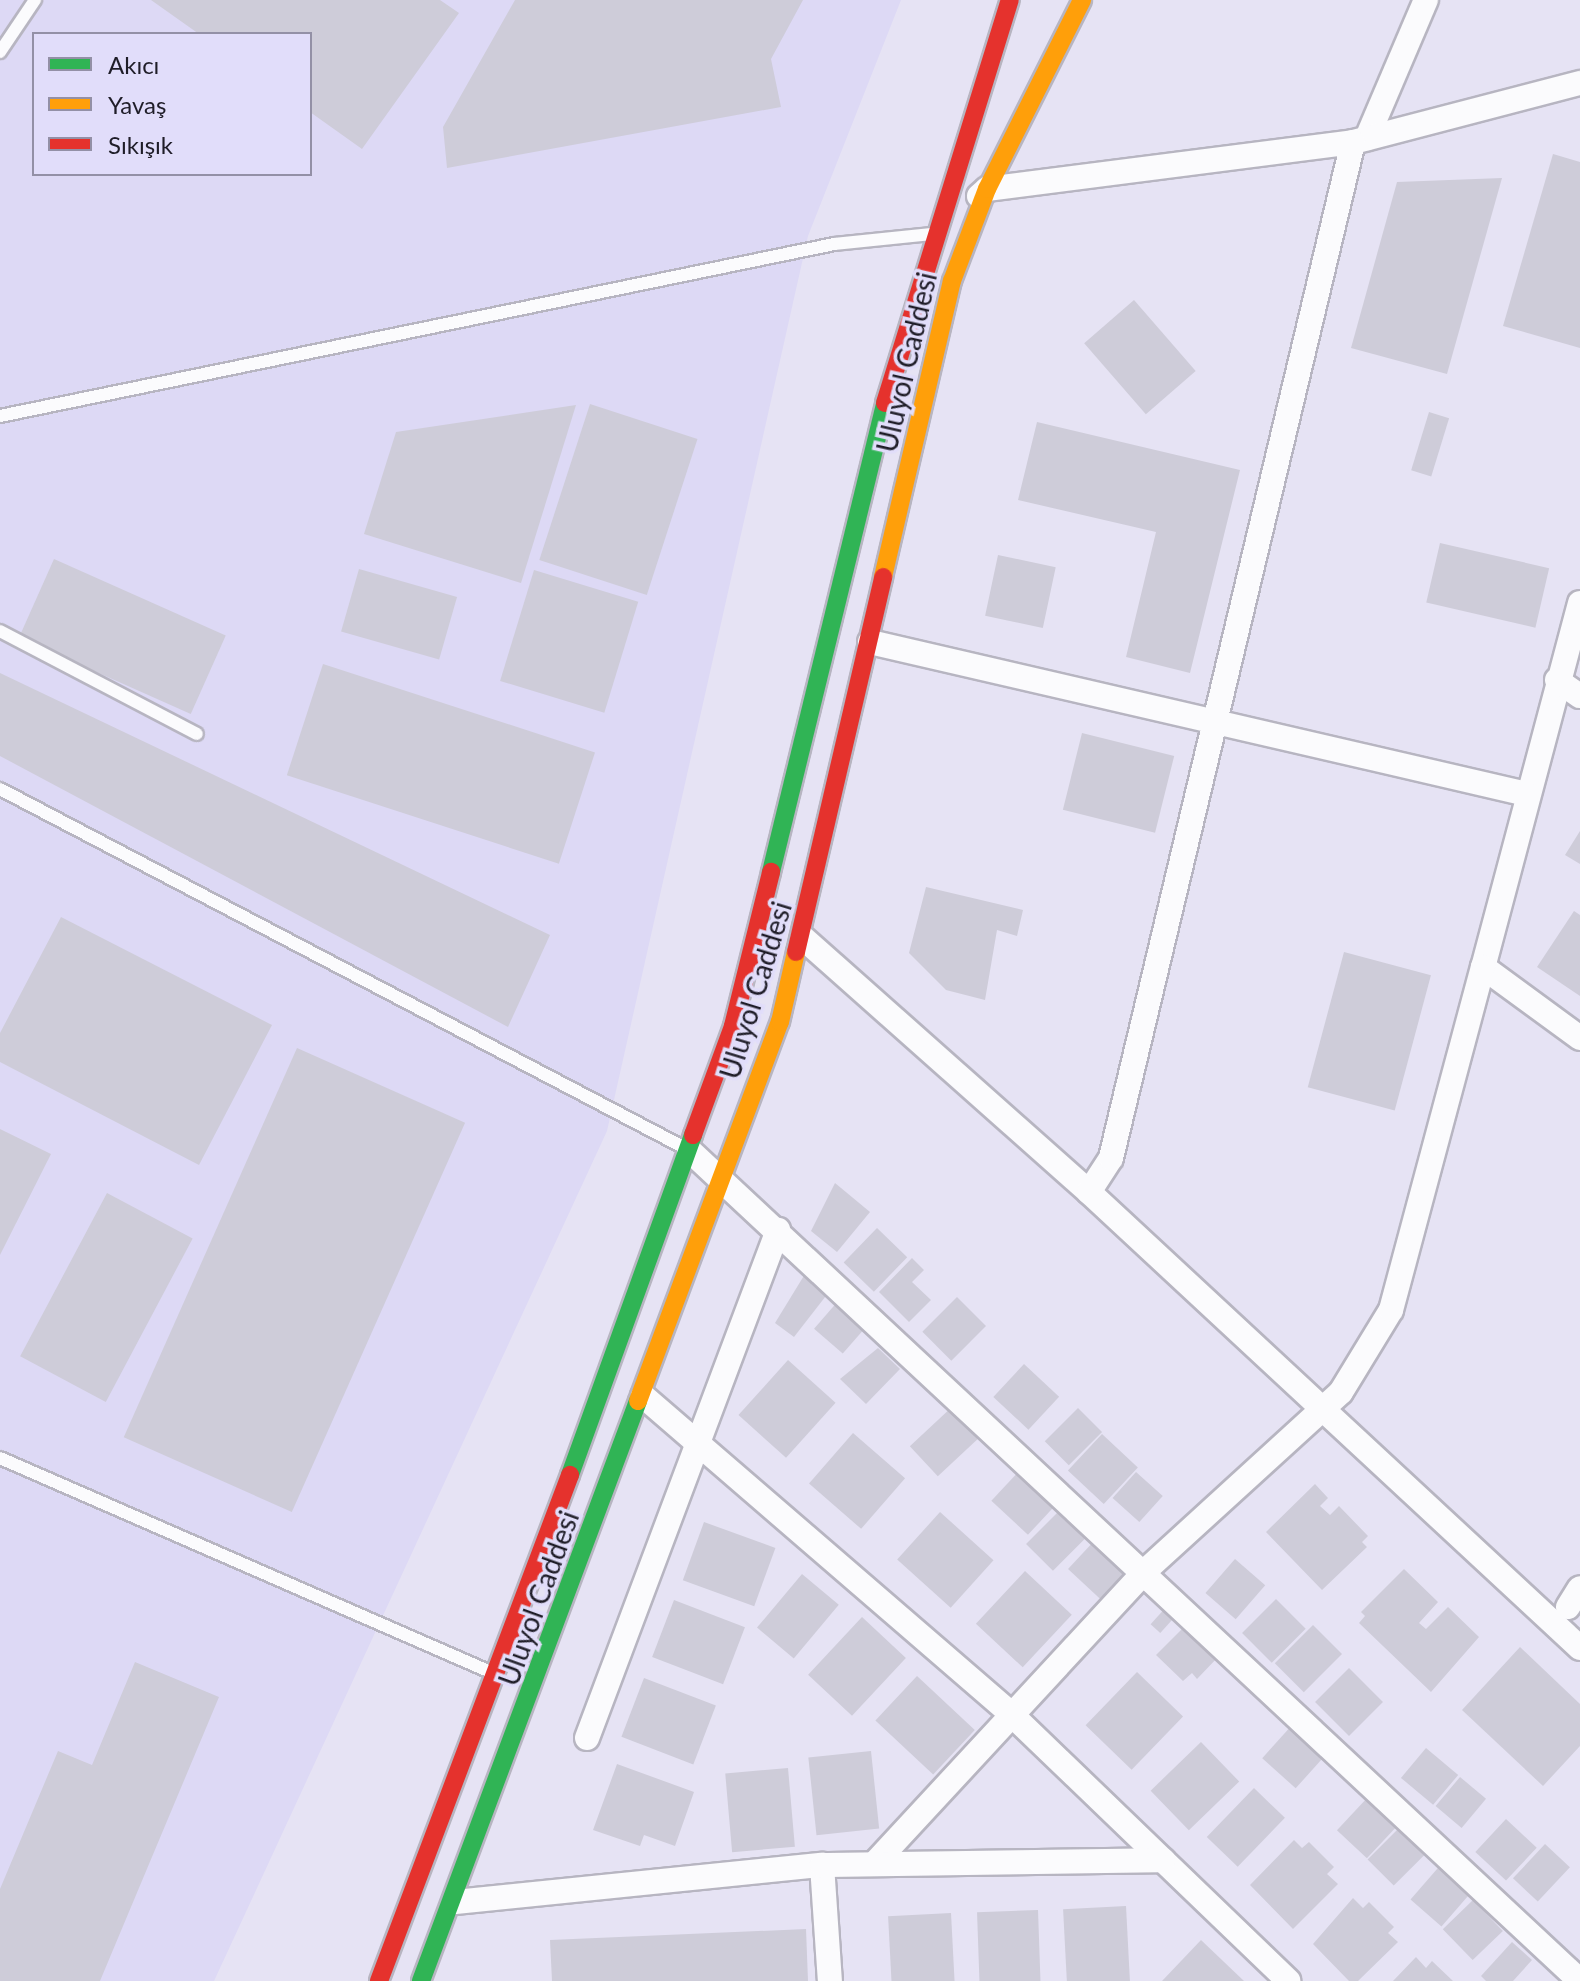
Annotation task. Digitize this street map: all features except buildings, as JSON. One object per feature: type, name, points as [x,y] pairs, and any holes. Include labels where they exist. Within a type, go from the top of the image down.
[{"type":"main road","name":"Uluyol Caddesi","points":[[379,1981],[498,1675],[733,1026],[898,350],[938,233],[1010,0]]},
{"type":"main road","name":"Uluyol Caddesi","points":[[421,1981],[455,1902],[723,1179],[803,938],[952,281],[987,189],[1082,0]]},
{"type":"street","points":[[1089,1192],[1111,1158],[1212,721],[1360,140],[1426,0]]},
{"type":"street","points":[[938,233],[987,189],[1360,140],[1580,83]]},
{"type":"street","points":[[874,1864],[1145,1571],[1341,1392],[1391,1310],[1580,603]]},
{"type":"street","points":[[870,642],[1527,794]]},
{"type":"street","points":[[1557,680],[1580,696]]},
{"type":"street","points":[[803,938],[1089,1192],[1580,1648]]},
{"type":"street","points":[[1483,967],[1580,1038]]},
{"type":"street","points":[[689,1150],[1145,1571],[1580,1981]]},
{"type":"street","points":[[587,1738],[778,1230]]},
{"type":"street","points":[[643,1396],[699,1440],[1011,1714],[1288,1981]]},
{"type":"street","points":[[455,1902],[822,1865],[1163,1860]]},
{"type":"street","points":[[822,1865],[830,1981]]},
{"type":"lane","points":[[0,52],[35,0]]},
{"type":"lane","points":[[0,416],[834,244],[938,233]]},
{"type":"lane","points":[[0,631],[197,734]]},
{"type":"lane","points":[[0,789],[689,1150]]},
{"type":"lane","points":[[0,1458],[498,1675]]},
{"type":"shaded area","points":[[0,0],[901,0],[808,236],[607,1131],[214,1981],[0,1981]]},
{"type":"traffic: fast","points":[[771,872],[885,403]]},
{"type":"traffic: fast","points":[[570,1475],[693,1135]]},
{"type":"traffic: fast","points":[[421,1981],[638,1401]]},
{"type":"traffic: slow","points":[[883,577],[952,281],[987,189],[1082,0]]},
{"type":"traffic: slow","points":[[638,1401],[780,1022],[796,952]]},
{"type":"traffic: jam","points":[[885,403],[1010,0]]},
{"type":"traffic: jam","points":[[796,952],[883,577]]},
{"type":"traffic: jam","points":[[693,1135],[733,1026],[771,872]]},
{"type":"traffic: jam","points":[[379,1981],[570,1475]]}]
